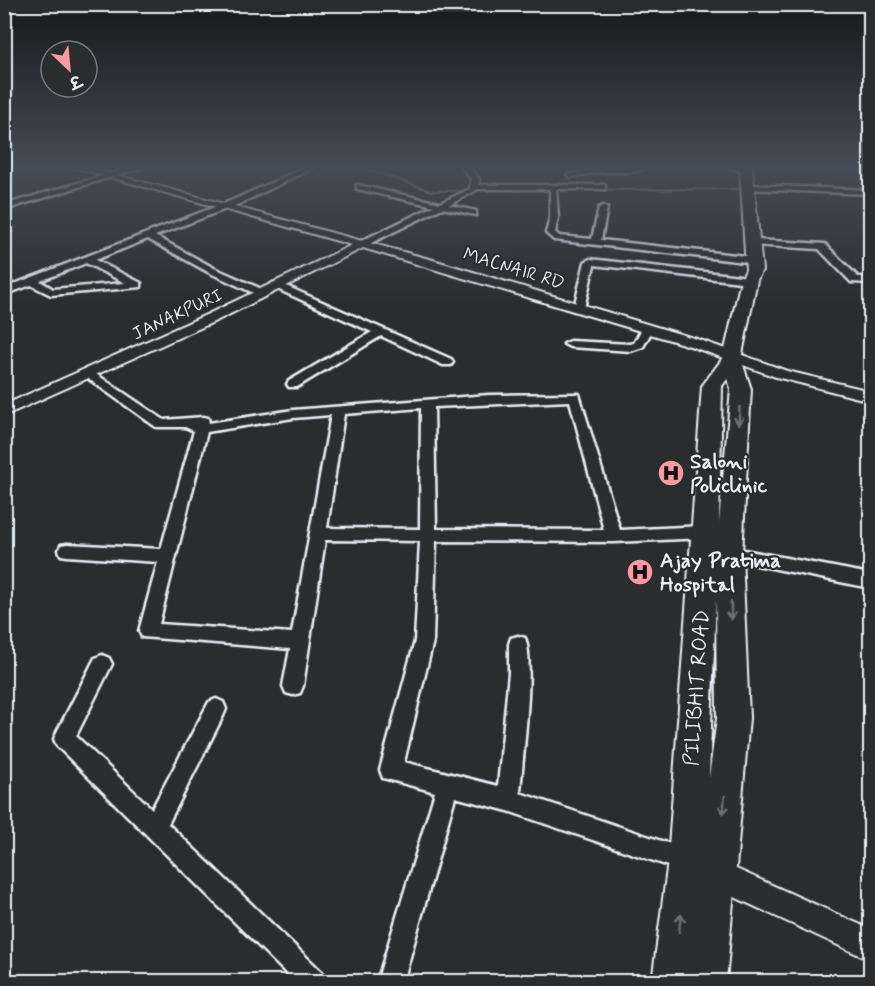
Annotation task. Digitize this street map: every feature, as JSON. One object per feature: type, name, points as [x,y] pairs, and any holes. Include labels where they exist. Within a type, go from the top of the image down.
[{"type":"highway","points":[[673,981],[703,868],[733,718],[713,544],[741,389],[732,359],[748,280],[754,270],[751,212]]},
{"type":"highway","points":[[703,868],[705,981]]},
{"type":"street","points":[[4,292],[209,212]]},
{"type":"street","name":"MACNAIR RD","points":[[246,212],[362,244],[695,343],[732,359],[791,379],[870,396]]},
{"type":"street","points":[[362,244],[428,212]]},
{"type":"street","points":[[468,212],[473,213]]},
{"type":"street","points":[[554,212],[549,233],[556,238],[754,260]]},
{"type":"street","points":[[596,242],[602,212]]},
{"type":"street","points":[[148,236],[262,293]]},
{"type":"street","points":[[753,243],[822,246],[855,280],[870,280]]},
{"type":"street","name":"JANAKPURI","points":[[4,411],[90,374],[362,244]]},
{"type":"street","points":[[32,281],[51,292],[137,285],[87,260]]},
{"type":"street","points":[[579,308],[590,262],[748,280]]},
{"type":"street","points":[[278,285],[447,362]]},
{"type":"street","points":[[570,344],[631,348],[639,345],[647,329]]},
{"type":"street","points":[[292,384],[381,332]]},
{"type":"street","points":[[90,374],[161,424],[203,421],[148,631],[300,642]]},
{"type":"street","points":[[201,429],[293,414],[489,399],[575,397],[614,536]]},
{"type":"street","points":[[427,404],[428,535],[424,641],[392,770],[508,800],[703,868],[870,945]]},
{"type":"street","points":[[293,686],[338,411]]},
{"type":"street","points":[[318,534],[614,536],[713,544],[870,581]]},
{"type":"street","points":[[67,550],[168,556]]},
{"type":"street","points":[[508,800],[519,673],[518,644]]},
{"type":"street","points":[[102,664],[64,739],[314,981]]},
{"type":"street","points":[[155,827],[216,709]]},
{"type":"street","points":[[390,981],[448,784]]},
{"type":"place","name":"Saloni Policlinic","points":[[671,473]]},
{"type":"place","name":"Ajay Pratima Hospital","points":[[640,572]]}]
